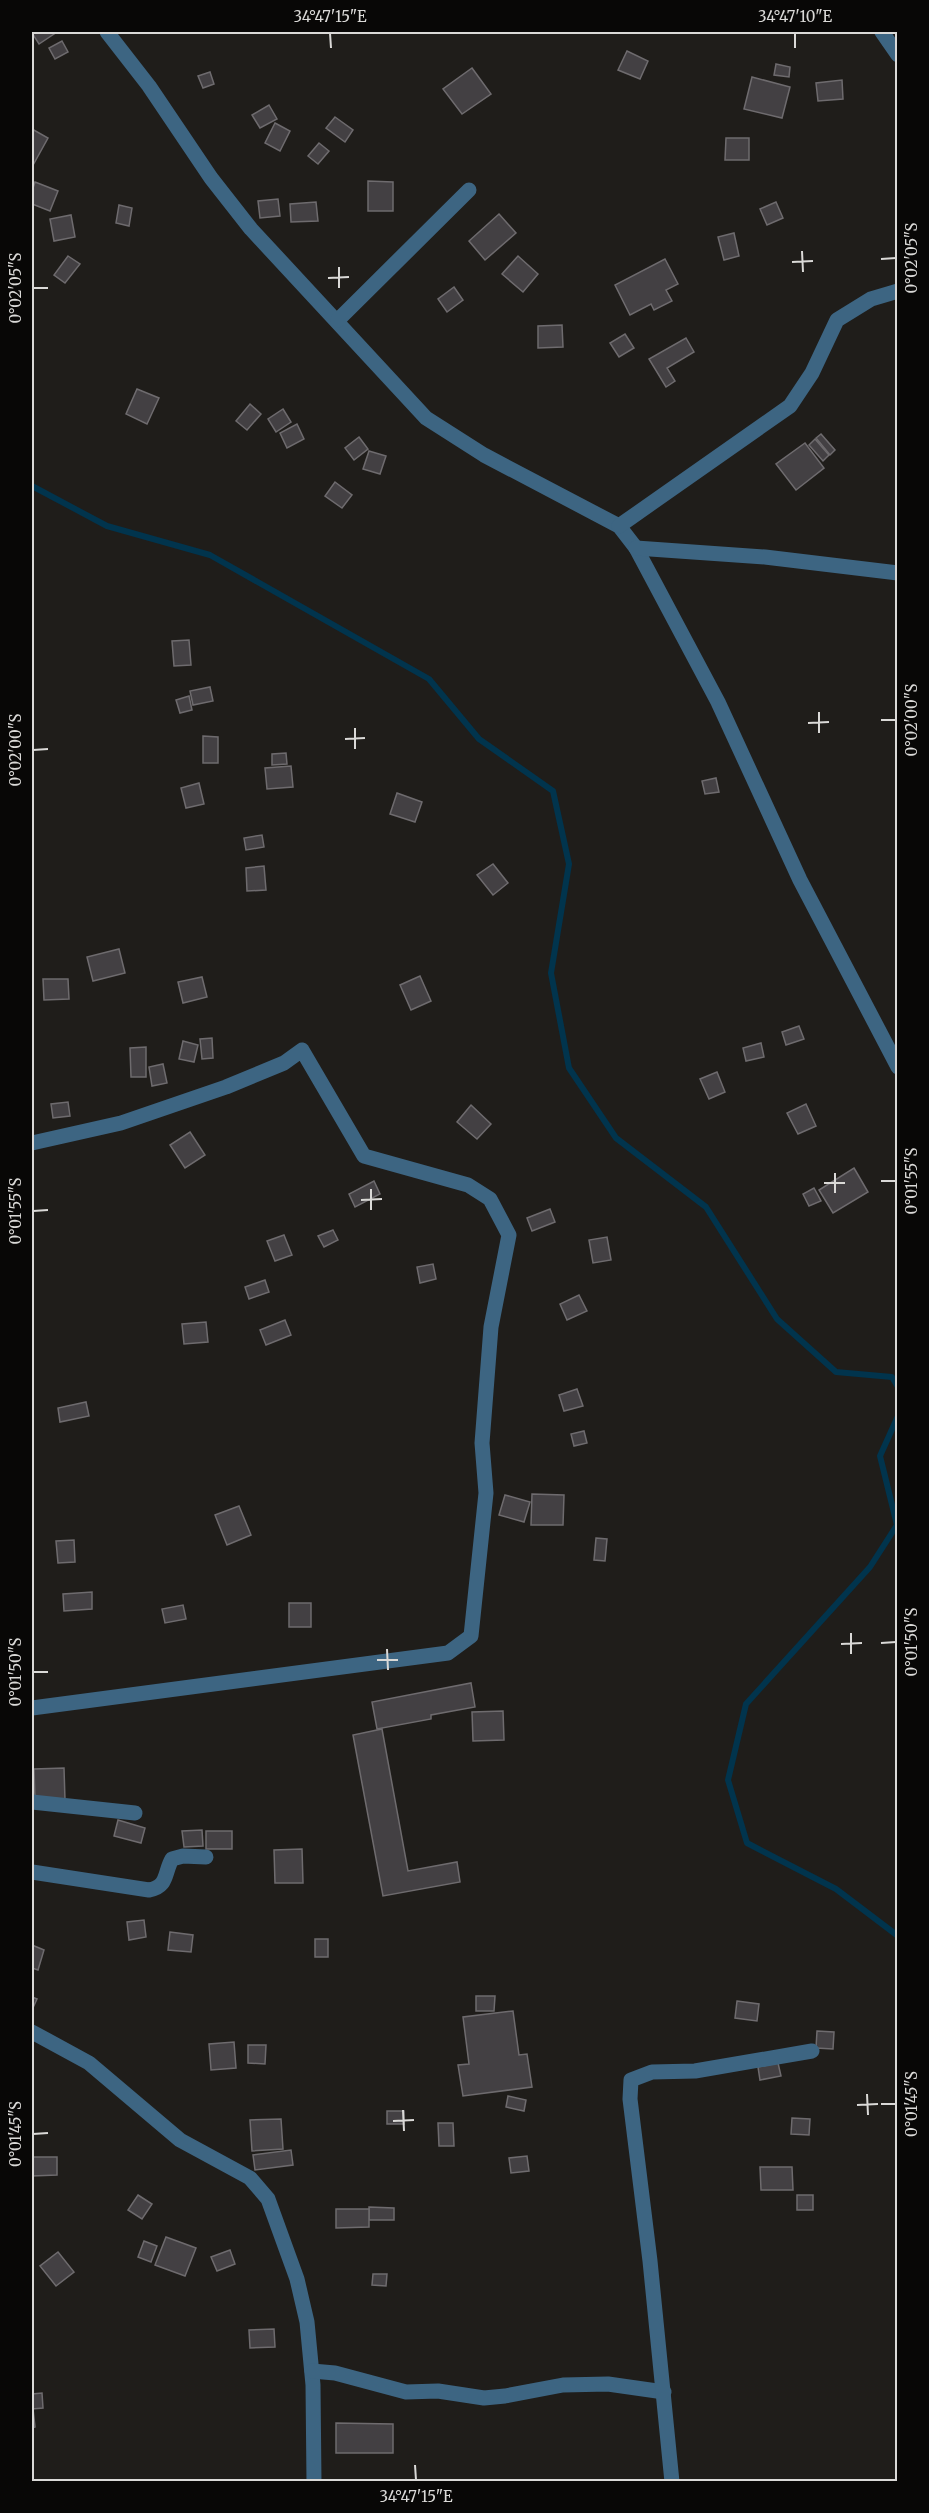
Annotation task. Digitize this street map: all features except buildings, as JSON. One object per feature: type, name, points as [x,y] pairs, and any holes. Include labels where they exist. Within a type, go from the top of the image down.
[{"type":"street","points":[[107,32],[149,86],[211,178],[251,229],[338,320],[370,359],[426,418],[484,455],[570,498],[619,526],[636,548],[718,702],[800,880],[897,1067]]},
{"type":"street","points":[[882,32],[897,55]]},
{"type":"street","points":[[338,320],[469,190]]},
{"type":"street","points":[[619,526],[790,406],[812,373],[837,320],[871,299],[897,291]]},
{"type":"street","points":[[636,548],[765,557],[897,573]]},
{"type":"street","points":[[32,1143],[132,1120],[226,1087],[284,1063],[302,1050],[364,1156],[468,1185],[490,1198],[509,1235],[490,1327],[482,1443],[486,1493],[471,1636],[448,1653],[32,1708]]},
{"type":"street","points":[[32,1802],[135,1813]]},
{"type":"street","points":[[32,1872],[149,1890],[158,1888],[165,1881],[172,1859],[183,1856],[206,1857]]},
{"type":"street","points":[[32,2032],[89,2062],[180,2140],[250,2178],[268,2199],[297,2279],[307,2322],[312,2371],[314,2481]]},
{"type":"street","points":[[672,2481],[630,2099],[631,2080],[652,2072],[695,2071],[812,2050]]},
{"type":"street","points":[[312,2371],[336,2373],[406,2392],[438,2391],[484,2397],[505,2396],[563,2385],[608,2384],[664,2392]]},
{"type":"waterway","points":[[32,486],[107,526],[210,555],[429,679],[479,739],[553,791],[569,864],[551,973],[569,1068],[616,1138],[706,1207],[777,1319],[836,1372],[892,1377],[898,1387]]},
{"type":"waterway","points":[[898,1416],[880,1456],[897,1525],[870,1567],[746,1704],[728,1780],[747,1843],[836,1889],[898,1936]]}]
